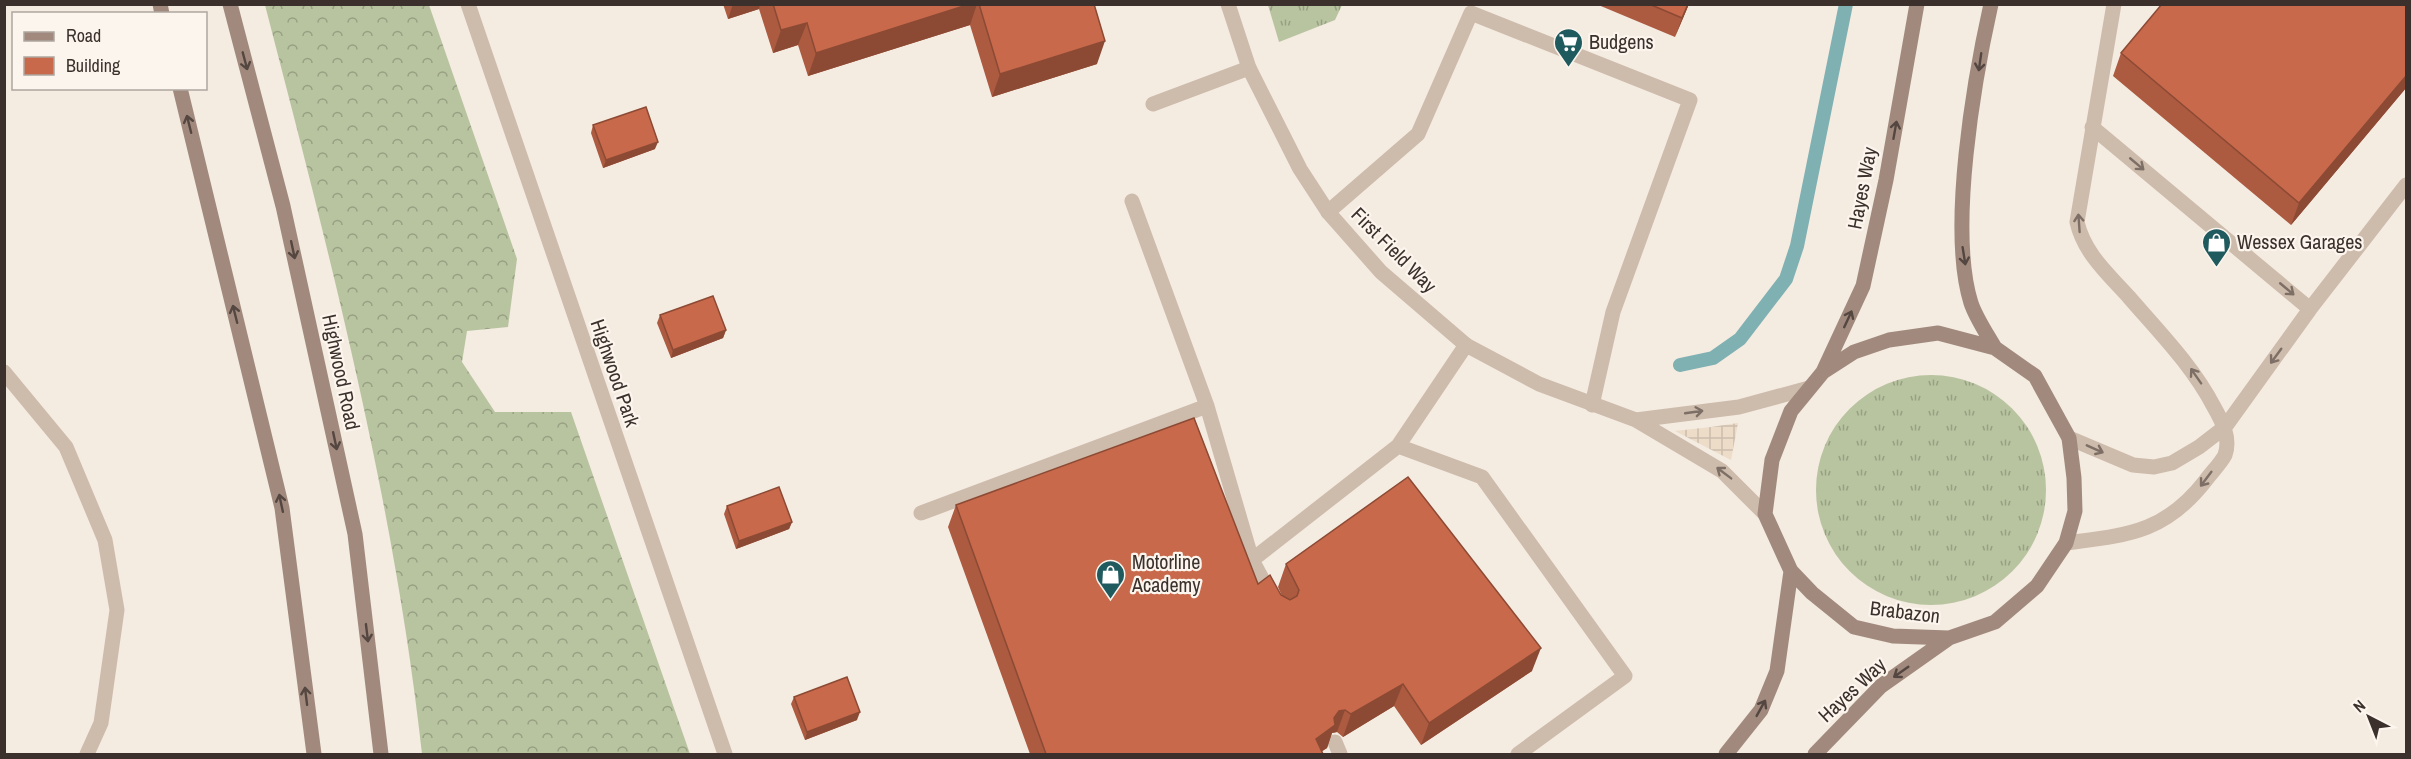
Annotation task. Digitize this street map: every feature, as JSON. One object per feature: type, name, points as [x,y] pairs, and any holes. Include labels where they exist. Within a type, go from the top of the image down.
[{"type":"street","name":"Highwood Road","points":[[230,4],[283,206],[355,534],[381,754]]},
{"type":"street","name":"Highwood Park","points":[[468,4],[725,754]]},
{"type":"street","name":"First Field Way","points":[[1228,4],[1249,68],[1300,169],[1328,212],[1381,272],[1466,345],[1504,367],[1592,405],[1636,420],[1722,471],[1765,514]]},
{"type":"street","name":"Hayes Way","points":[[1823,372],[1863,286],[1886,180],[1917,4]]},
{"type":"street","points":[[1991,4],[1982,45],[1965,171],[1962,243],[1971,304],[1995,348]]},
{"type":"street","points":[[2066,543],[2121,536],[2152,527],[2177,510],[2198,490],[2225,455],[2225,427],[2193,370],[2093,257],[2082,238],[2077,222],[2114,4]]},
{"type":"street","points":[[1328,212],[1418,134],[1471,13],[1690,100],[1613,312],[1592,405]]},
{"type":"street","points":[[1153,104],[1249,68]]},
{"type":"street","points":[[180,90],[282,508],[314,754]]},
{"type":"street","points":[[2092,127],[2310,309]]},
{"type":"street","points":[[2069,438],[2133,465],[2154,467],[2172,463],[2199,447],[2225,427],[2310,309],[2406,186]]},
{"type":"street","points":[[1132,201],[1207,406],[1252,560],[1281,613]]},
{"type":"street","name":"Brabazon","points":[[1938,333],[1995,348],[2035,376],[2069,438],[2075,510],[2066,543],[2037,586],[1995,622],[1949,638],[1893,636],[1854,627],[1812,593],[1791,571],[1765,514],[1772,460],[1791,411],[1823,372],[1854,352],[1889,339],[1938,333]]},
{"type":"street","points":[[1252,560],[1398,446],[1466,345]]},
{"type":"street","points":[[4,372],[66,447],[105,540],[117,610],[100,723],[87,754]]},
{"type":"street","name":"First Field Way","points":[[1636,420],[1739,407],[1809,388]]},
{"type":"street","points":[[921,513],[1207,406]]},
{"type":"street","points":[[1398,446],[1482,477],[1624,676],[1518,754]]},
{"type":"street","points":[[1725,754],[1761,711],[1777,670],[1791,571]]},
{"type":"street","name":"Hayes Way","points":[[1815,754],[1881,686],[1949,638]]},
{"type":"green space","points":[[1268,4],[1342,5],[1335,20],[1279,42]]},
{"type":"green space","points":[[265,5],[429,5],[517,259],[508,327],[467,331],[462,362],[495,412],[571,412],[690,754],[422,754],[410,659],[377,471],[313,191]]},
{"type":"green space","points":[[1931,375],[1953,377],[1975,384],[2004,401],[2020,417],[2041,457],[2046,490],[2044,512],[2037,534],[2020,563],[2004,579],[1964,600],[1931,605],[1909,603],[1887,596],[1858,579],[1842,563],[1821,523],[1816,490],[1818,468],[1825,446],[1842,417],[1858,401],[1898,380]]},
{"type":"shaded area","points":[[1738,423],[1731,460],[1675,431],[1711,427]]},
{"type":"building","points":[[773,4],[970,4],[816,53],[807,23],[781,30]]},
{"type":"building","points":[[979,4],[1094,4],[1105,41],[1000,74]]},
{"type":"building","points":[[1649,4],[1688,4],[1682,18]]},
{"type":"building","points":[[2162,4],[2406,4],[2406,76],[2299,203],[2121,53]]},
{"type":"building","points":[[646,107],[658,142],[606,160],[593,125]]},
{"type":"building","points":[[713,296],[726,330],[673,350],[660,315]]},
{"type":"building","name":"Motorline Academy","points":[[1194,418],[1258,584],[1270,575],[1281,595],[1290,600],[1297,596],[1299,590],[1286,564],[1408,477],[1541,648],[1429,723],[1403,684],[1351,714],[1345,710],[1339,711],[1334,718],[1335,725],[1316,739],[1323,754],[1046,754],[956,505]]},
{"type":"building","points":[[779,487],[792,522],[739,541],[727,506]]},
{"type":"building","points":[[847,677],[860,712],[807,732],[794,697]]},
{"type":"waterway","points":[[1680,365],[1713,358],[1740,339],[1786,279],[1797,246],[1846,4]]},
{"type":"place","name":"Budgens","points":[[1568,68]]},
{"type":"place","name":"Wessex Garages","points":[[2216,268]]},
{"type":"place","name":"Motorline Academy","points":[[1111,600]]}]
